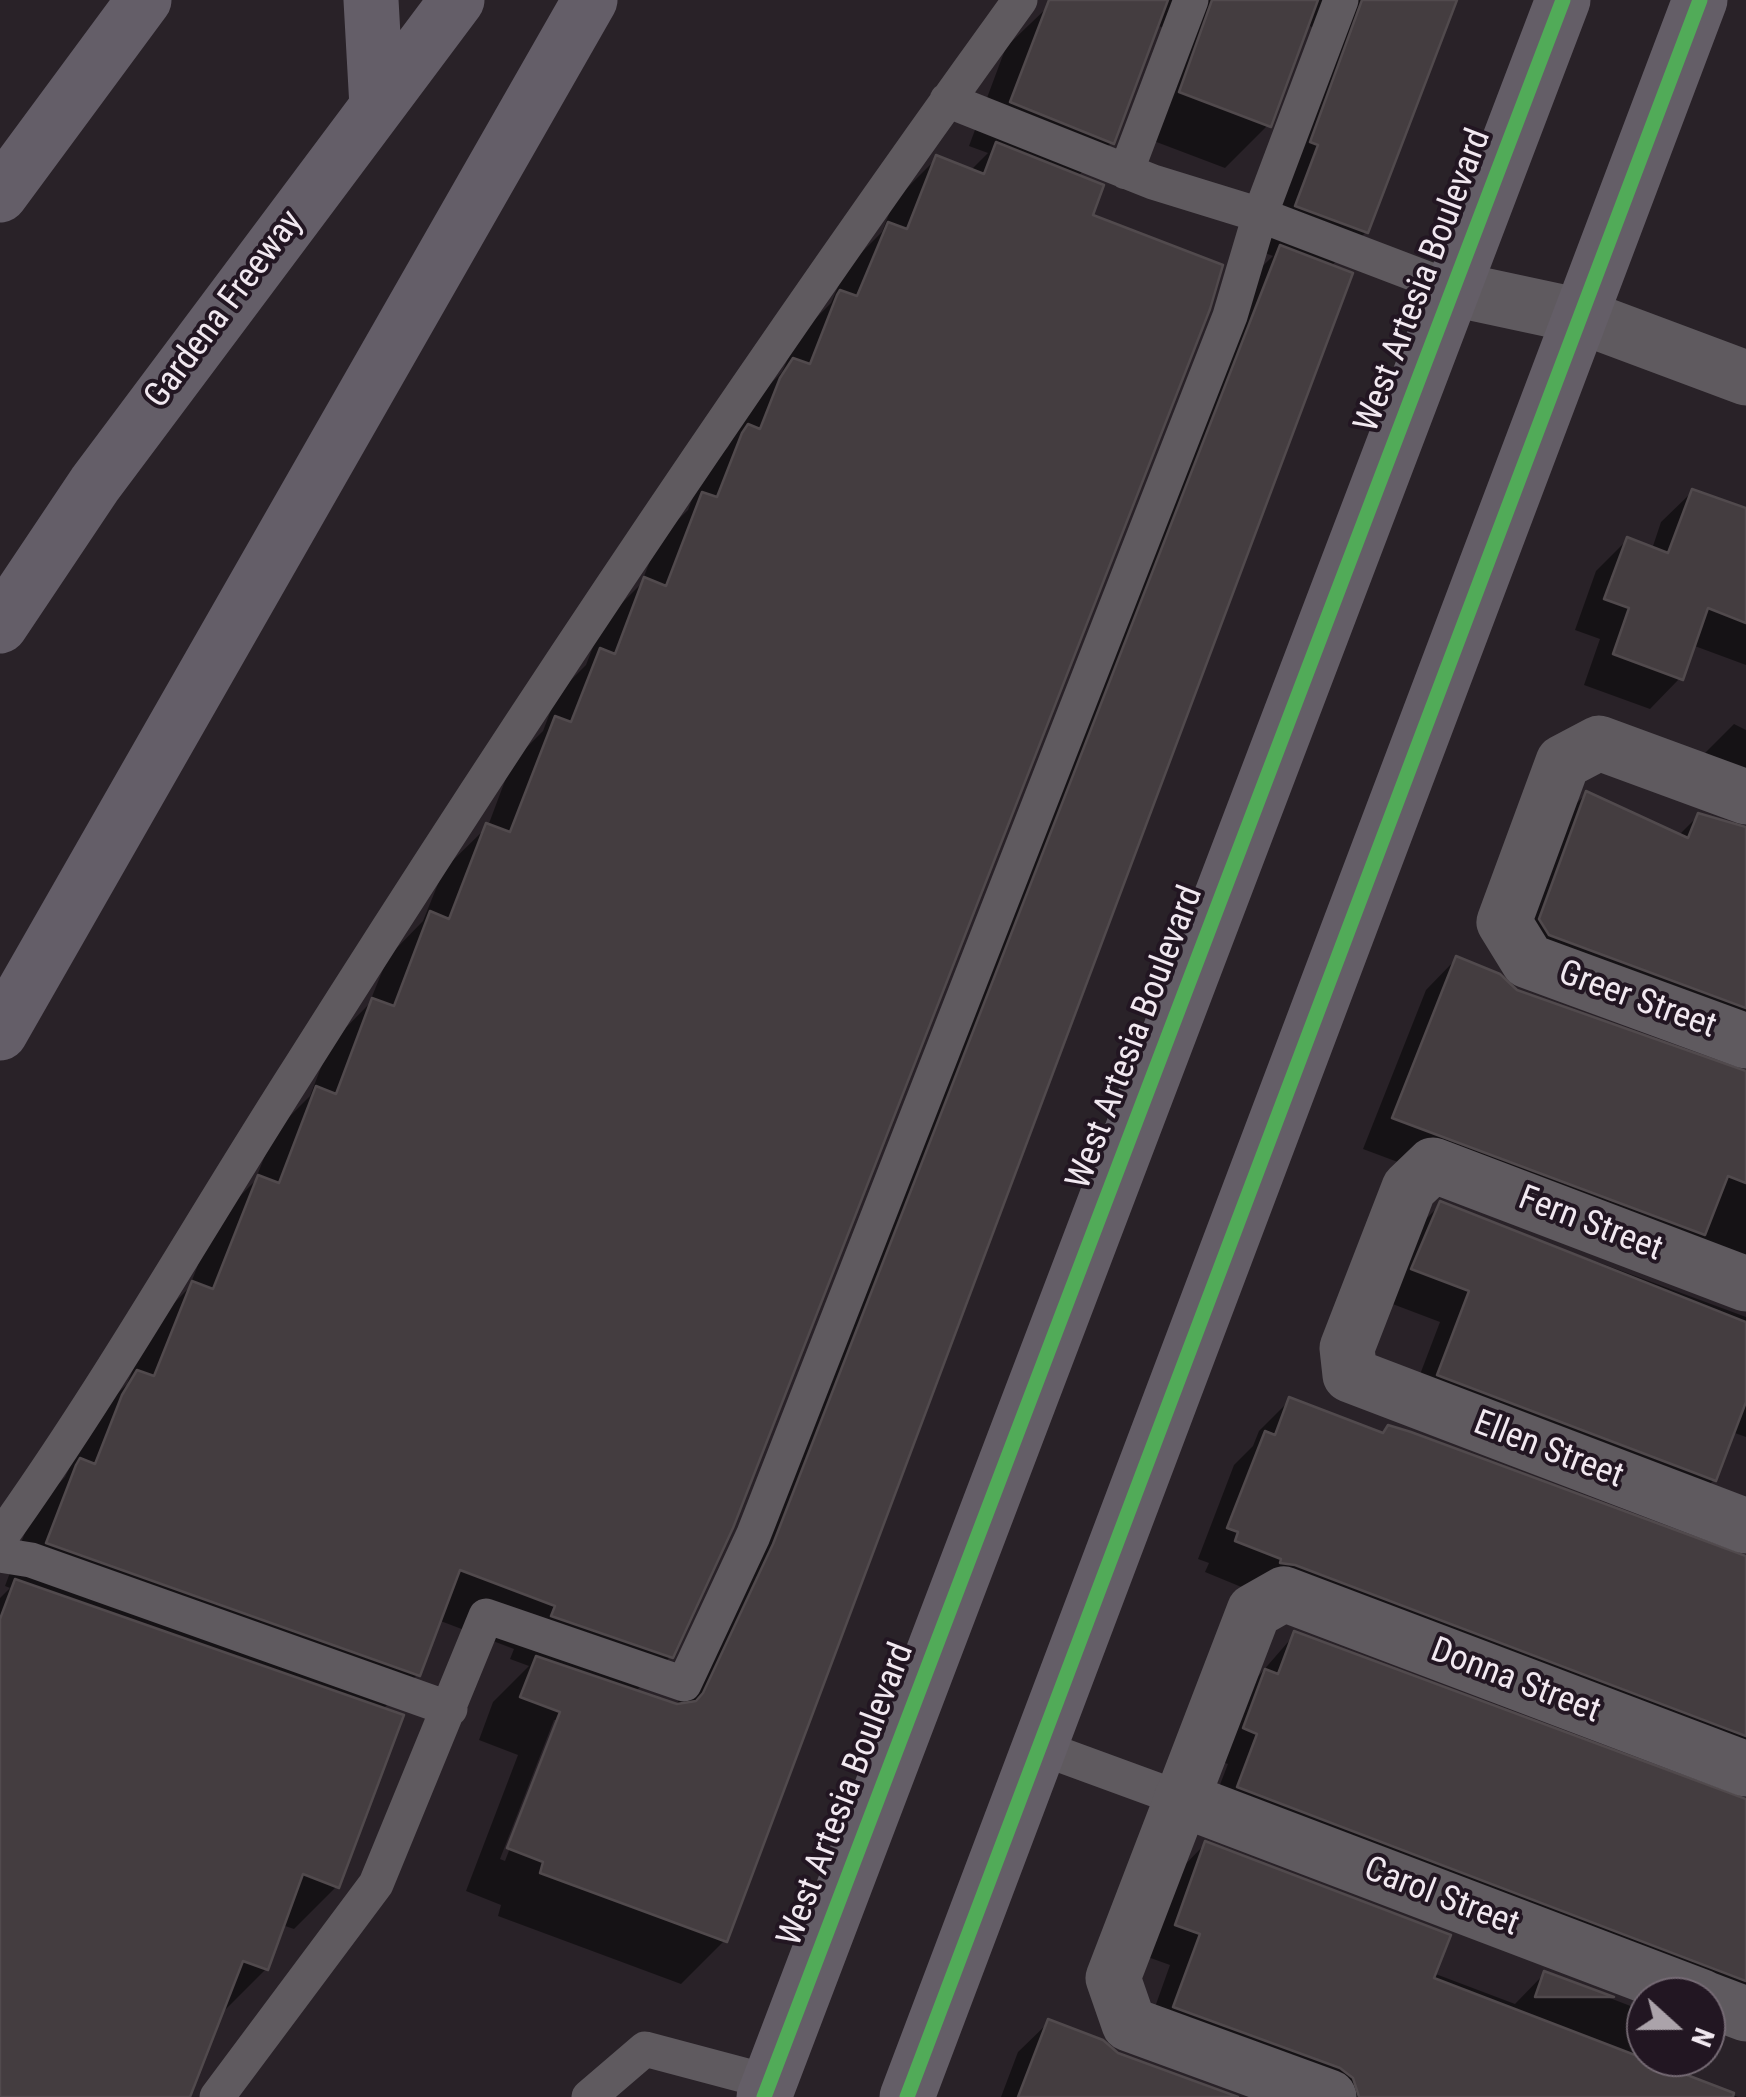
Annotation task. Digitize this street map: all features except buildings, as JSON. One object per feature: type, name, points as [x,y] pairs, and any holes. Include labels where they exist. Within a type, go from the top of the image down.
[{"type":"highway","points":[[0,195],[144,0]]},
{"type":"highway","points":[[371,0],[377,108]]},
{"type":"highway","name":"Gardena Freeway","points":[[0,626],[95,484],[457,0]]},
{"type":"highway","points":[[0,1033],[590,0]]},
{"type":"main road","name":"West Artesia Boulevard","points":[[766,2090],[1563,0]]},
{"type":"main road","points":[[907,2097],[1700,0]]},
{"type":"street","points":[[1454,290],[1580,316],[1746,378]]},
{"type":"street","name":"Greer Street","points":[[1746,797],[1599,742],[1564,762],[1504,922],[1528,961],[1746,1041]]},
{"type":"street","name":"Fern Street","points":[[1350,1375],[1347,1348],[1409,1188],[1433,1165],[1746,1284]]},
{"type":"street","name":"Ellen Street","points":[[1350,1375],[1746,1526]]},
{"type":"street","name":"Donna Street","points":[[1181,1798],[1254,1611],[1284,1594],[1746,1769]]},
{"type":"street","points":[[1181,1798],[1113,1978],[1129,2024],[1329,2097]]},
{"type":"street","name":"Carol Street","points":[[1181,1798],[1649,1977]]},
{"type":"lane","points":[[0,1538],[65,1448],[299,1068],[618,578],[1020,0]]},
{"type":"lane","points":[[1126,172],[1190,0]]},
{"type":"lane","points":[[217,2097],[376,1884],[486,1616],[684,1684],[753,1536],[978,972],[1230,316],[1260,215],[1341,0]]},
{"type":"lane","points":[[947,100],[1126,172],[1260,215],[1454,290]]},
{"type":"lane","points":[[0,1556],[30,1560],[450,1709]]},
{"type":"lane","points":[[1040,1747],[1181,1798]]},
{"type":"lane","points":[[589,2097],[645,2049],[766,2090]]},
{"type":"cycle path","points":[[764,2097],[1563,0]]},
{"type":"cycle path","points":[[907,2097],[1700,0]]}]
